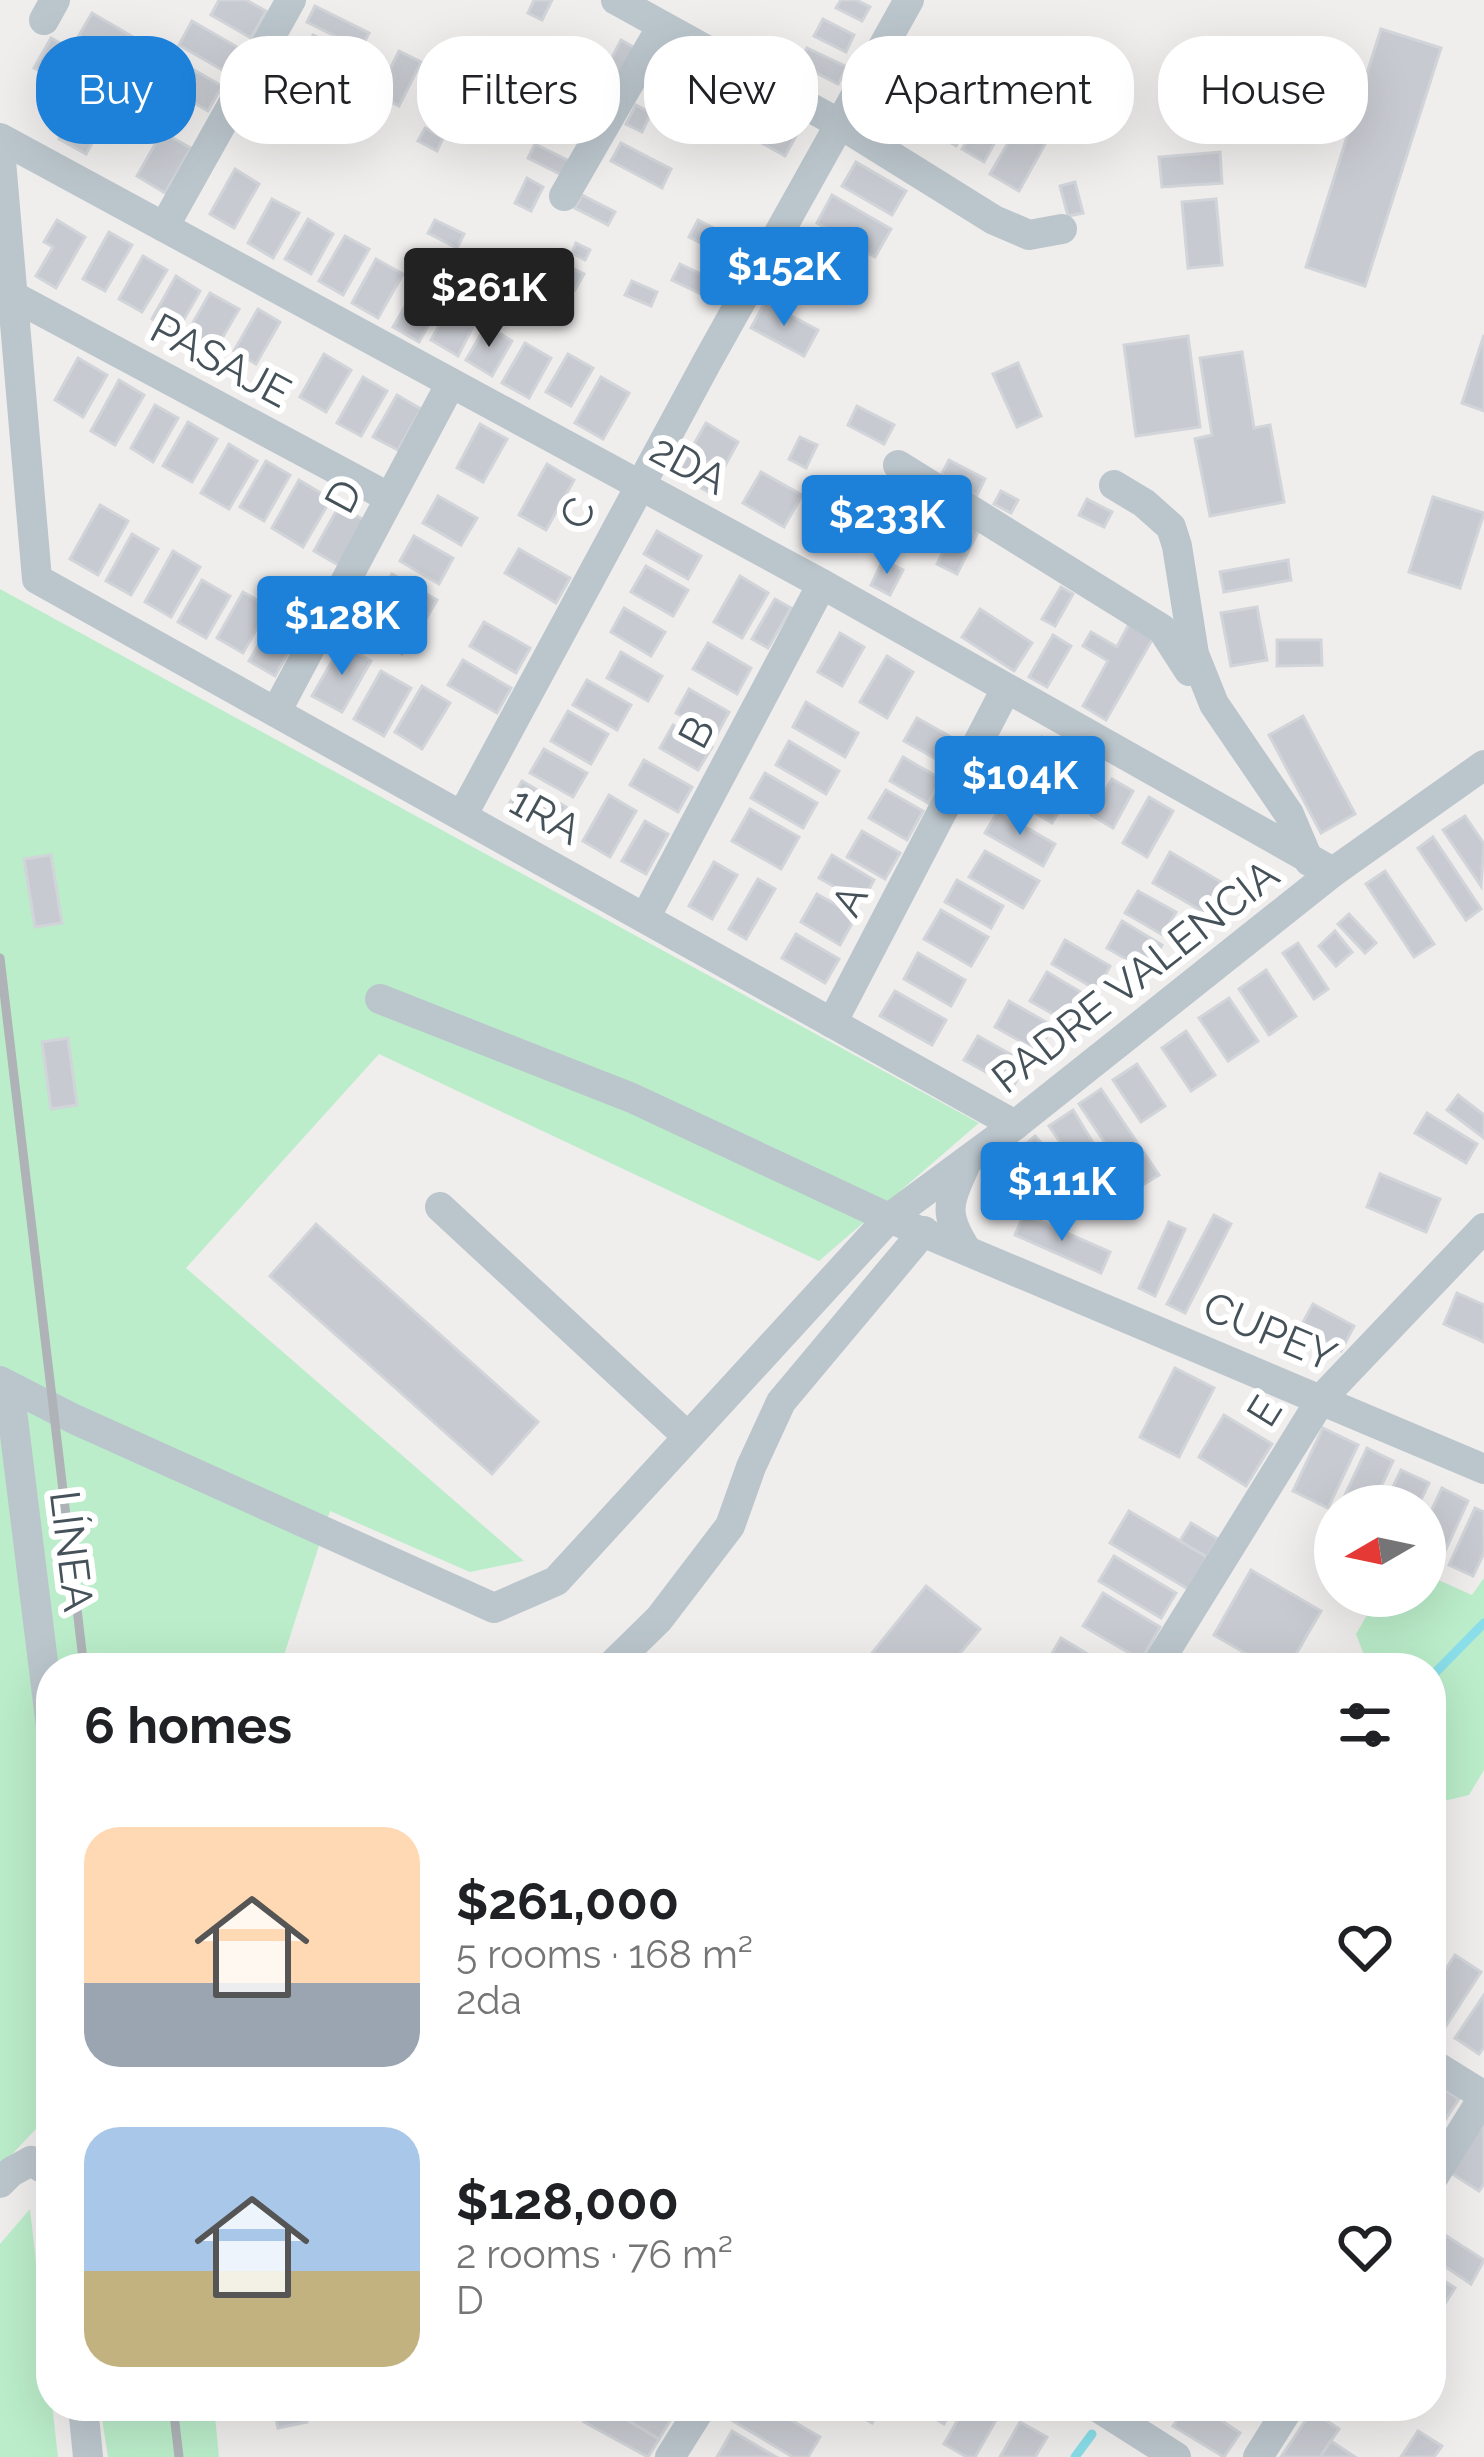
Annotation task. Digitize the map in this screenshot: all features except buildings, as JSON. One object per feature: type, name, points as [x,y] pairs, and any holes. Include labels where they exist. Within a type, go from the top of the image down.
[{"type":"street","points":[[164,227],[291,0]]},
{"type":"street","points":[[616,0],[840,124],[1006,226],[1029,235],[1062,229]]},
{"type":"street","name":"C","points":[[462,816],[909,0]]},
{"type":"street","points":[[564,196],[662,26]]},
{"type":"street","name":"2DA","points":[[0,138],[822,584],[1321,867]]},
{"type":"street","points":[[0,149],[14,296]]},
{"type":"street","name":"PASAJE","points":[[14,296],[390,498]]},
{"type":"street","name":"1RA","points":[[14,296],[37,579],[1015,1125]]},
{"type":"street","name":"D","points":[[276,712],[452,383]]},
{"type":"street","points":[[898,465],[1162,629],[1321,867]]},
{"type":"street","points":[[1114,485],[1171,527],[1194,654],[1214,704]]},
{"type":"street","name":"B","points":[[645,918],[822,584]]},
{"type":"street","name":"A","points":[[832,1023],[1006,688]]},
{"type":"street","name":"PADRE VALENCIA","points":[[4,1383],[494,1608],[556,1581],[889,1218],[1015,1125],[1321,867],[1484,765]]},
{"type":"street","name":"CUPEY","points":[[380,999],[632,1098],[889,1218],[1484,1469]]},
{"type":"street","points":[[966,1249],[950,1224],[948,1208],[967,1160]]},
{"type":"street","points":[[440,1207],[687,1436]]},
{"type":"street","name":"E","points":[[1164,1653],[1322,1398],[1484,1228]]},
{"type":"street","points":[[624,1653],[659,1619],[730,1526],[781,1402],[924,1231]]},
{"type":"street","name":"LÍNEA","points":[[4,1383],[41,1653]]},
{"type":"street","points":[[1446,2072],[1484,2096],[1446,2157]]},
{"type":"street","points":[[0,2183],[11,2172],[31,2162],[36,2165]]},
{"type":"street","points":[[84,2421],[88,2457]]},
{"type":"street","points":[[670,2457],[693,2421]]},
{"type":"street","points":[[1120,2421],[1176,2457]]},
{"type":"street","points":[[1258,2457],[1281,2421]]},
{"type":"green space","points":[[0,589],[979,1123],[819,1261],[379,1054],[186,1268],[524,1561],[470,1572],[330,1511],[285,1653],[36,1653],[36,2129],[0,2167]]},
{"type":"green space","points":[[1484,1578],[1484,1770],[1469,1795],[1446,1800],[1446,1653],[1363,1653],[1356,1634],[1366,1617],[1446,1617],[1446,1583],[1472,1595]]},
{"type":"green space","points":[[30,2209],[36,2262],[36,2421],[54,2421],[58,2457],[0,2457],[0,2244]]},
{"type":"green space","points":[[102,2421],[215,2421],[219,2457],[108,2457]]},
{"type":"waterway","name":"CUPEY","points":[[1446,1662],[1484,1623]]},
{"type":"waterway","name":"CUPEY","points":[[1075,2457],[1092,2434]]},
{"type":"railway","points":[[0,958],[82,1653]]},
{"type":"railway","points":[[175,2421],[179,2457]]}]
